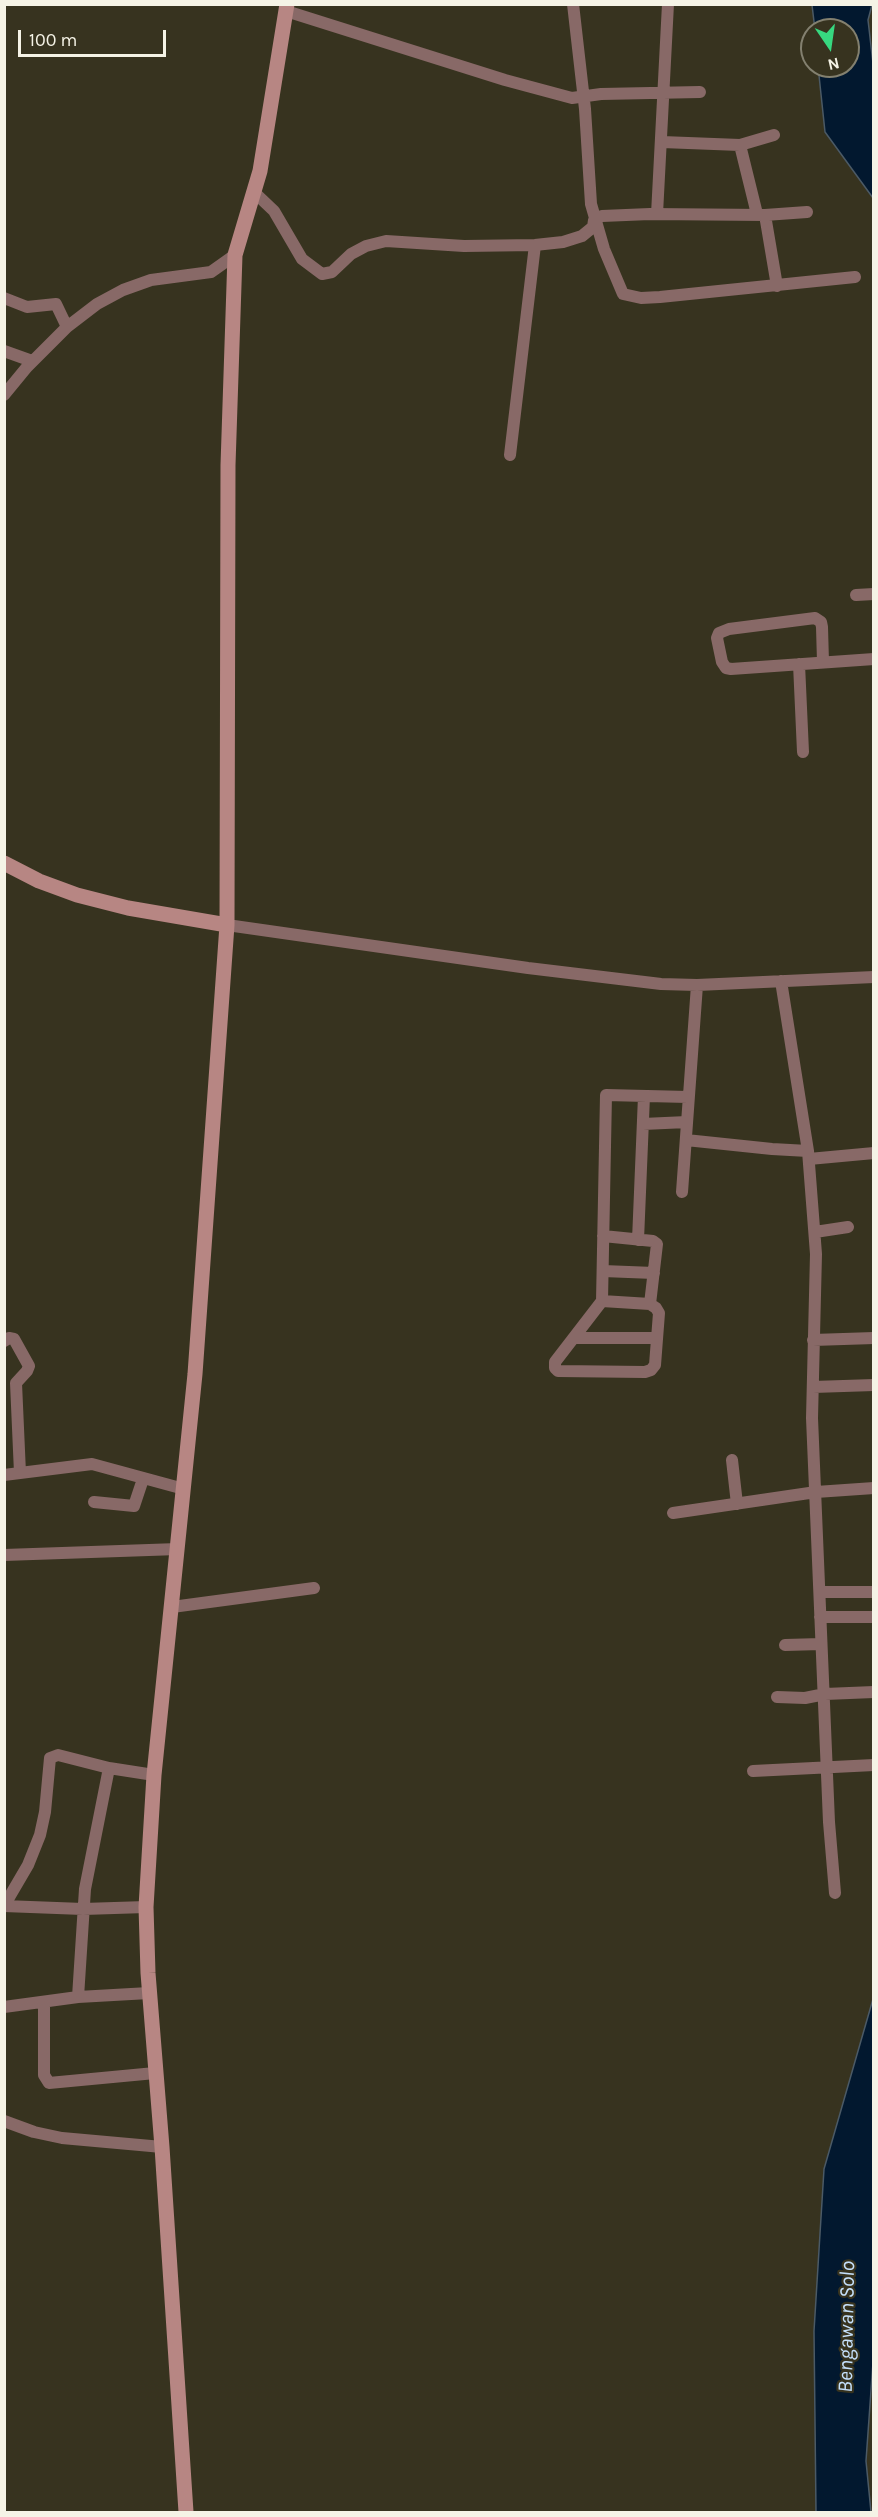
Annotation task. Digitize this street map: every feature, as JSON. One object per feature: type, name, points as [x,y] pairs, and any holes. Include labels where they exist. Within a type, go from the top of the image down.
[{"type":"street","points":[[573,4],[584,98],[588,182],[594,220],[620,291],[627,296],[660,297],[855,277]]},
{"type":"street","points":[[657,214],[668,4]]},
{"type":"street","points":[[186,2512],[162,2147],[149,1993],[146,1907],[154,1774],[184,1489],[205,1248],[227,925],[228,465],[235,255],[254,192],[286,8],[505,80],[572,98],[601,94],[700,92]]},
{"type":"street","points":[[662,142],[740,145],[774,135]]},
{"type":"street","points":[[740,145],[761,215],[777,286]]},
{"type":"street","points":[[254,192],[274,211],[302,259],[322,274],[332,272],[351,254],[366,246],[386,241],[464,246],[536,245],[563,242],[582,236],[593,227],[594,220]]},
{"type":"street","points":[[594,220],[602,216],[761,215],[807,212]]},
{"type":"street","points":[[510,455],[536,245]]},
{"type":"street","points":[[4,395],[32,361],[67,327],[97,304],[136,284],[211,272],[235,255]]},
{"type":"street","points":[[211,272],[234,284]]},
{"type":"street","points":[[4,298],[27,307],[56,304],[67,327]]},
{"type":"street","points":[[4,351],[32,361]]},
{"type":"street","points":[[856,595],[873,594]]},
{"type":"street","points":[[823,662],[822,627],[821,622],[816,618],[729,629],[719,633],[717,638],[717,645],[726,668],[740,670],[873,659]]},
{"type":"street","points":[[799,664],[803,752]]},
{"type":"street","points":[[4,862],[39,881],[77,895],[138,910],[528,968],[661,984],[697,985],[873,977]]},
{"type":"street","points":[[781,981],[808,1155],[814,1232],[817,1299],[813,1340],[812,1418],[821,1644],[835,1893]]},
{"type":"street","points":[[682,1192],[697,985]]},
{"type":"street","points":[[602,1301],[650,1304],[658,1313],[656,1365],[651,1371],[558,1371],[555,1368],[555,1362],[602,1301],[606,1095],[688,1097]]},
{"type":"street","points":[[638,1240],[644,1096]]},
{"type":"street","points":[[643,1124],[687,1122]]},
{"type":"street","points":[[686,1140],[808,1155],[873,1153]]},
{"type":"street","points":[[814,1232],[848,1227]]},
{"type":"street","points":[[603,1236],[653,1241],[657,1244],[650,1304]]},
{"type":"street","points":[[603,1271],[654,1273]]},
{"type":"street","points":[[4,1341],[9,1338],[14,1340],[29,1366],[16,1383],[20,1473]]},
{"type":"street","points":[[574,1338],[657,1338]]},
{"type":"street","points":[[813,1340],[873,1338]]},
{"type":"street","points":[[813,1386],[873,1385]]},
{"type":"street","points":[[732,1460],[737,1504]]},
{"type":"street","points":[[4,1475],[92,1464],[184,1489]]},
{"type":"street","points":[[94,1502],[134,1506],[143,1479]]},
{"type":"street","points":[[673,1513],[816,1492],[873,1488]]},
{"type":"street","points":[[4,1555],[178,1549]]},
{"type":"street","points":[[172,1607],[314,1588]]},
{"type":"street","points":[[820,1592],[873,1592]]},
{"type":"street","points":[[820,1617],[873,1617]]},
{"type":"street","points":[[785,1645],[821,1644]]},
{"type":"street","points":[[777,1697],[805,1698],[825,1694],[873,1692]]},
{"type":"street","points":[[146,1907],[83,1909],[4,1906],[28,1865],[40,1835],[50,1758],[58,1755],[109,1768],[154,1774]]},
{"type":"street","points":[[753,1771],[873,1765]]},
{"type":"street","points":[[78,1997],[85,1889],[109,1768]]},
{"type":"street","points":[[4,2007],[78,1997],[149,1993]]},
{"type":"street","points":[[44,2002],[44,2075],[48,2082],[55,2084],[155,2073]]},
{"type":"street","points":[[4,2121],[34,2132],[62,2138],[162,2147]]},
{"type":"water","points":[[812,5],[872,5],[868,20],[874,72],[873,198],[825,132],[819,78],[860,78],[860,18],[814,18]]},
{"type":"water","name":"Bengawan Solo","points":[[873,1999],[874,2348],[866,2461],[871,2512],[816,2512],[814,2331],[824,2169]]}]
